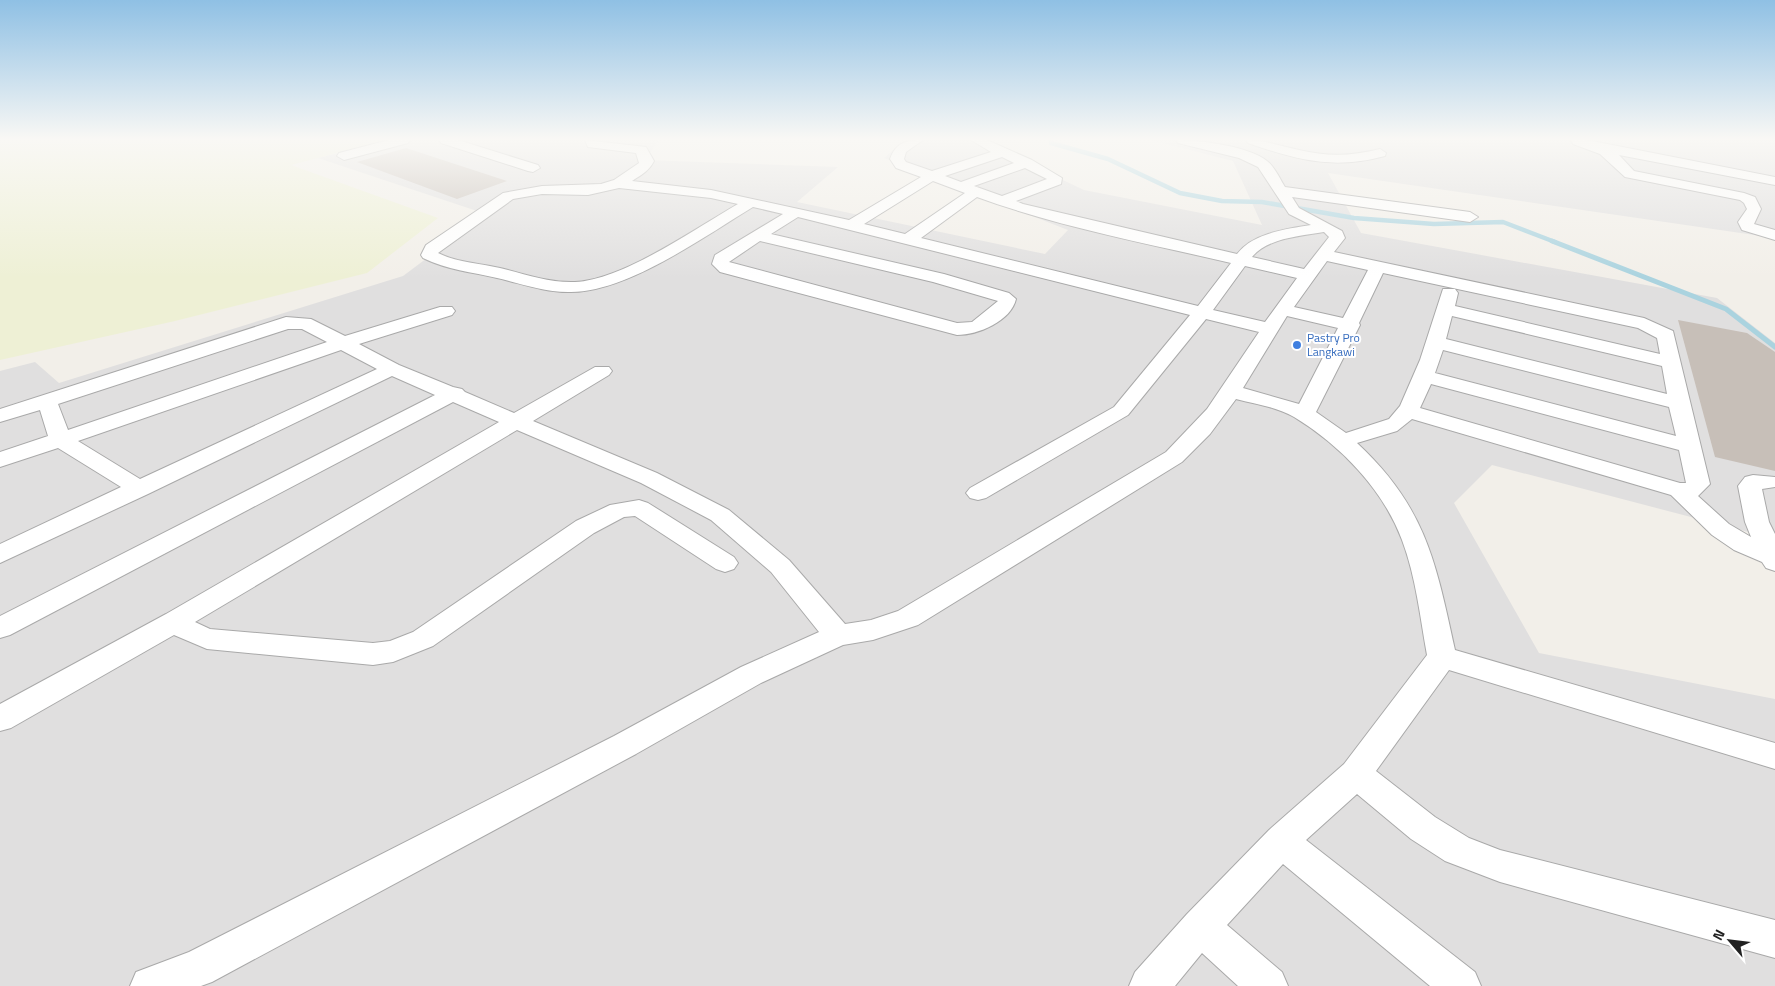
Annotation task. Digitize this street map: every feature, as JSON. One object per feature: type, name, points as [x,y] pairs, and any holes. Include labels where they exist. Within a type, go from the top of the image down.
[{"type":"street","points":[[615,186],[598,191],[544,189],[521,191],[508,196],[432,248],[430,255],[438,260],[465,267],[560,286],[579,287],[614,277],[645,264],[752,202]]},
{"type":"street","points":[[645,186],[680,189],[796,212],[1270,329]]},
{"type":"street","points":[[852,225],[916,186]]},
{"type":"street","points":[[955,186],[1018,207],[1099,228],[1308,275]]},
{"type":"street","points":[[909,239],[967,191],[978,186]]},
{"type":"street","points":[[1003,201],[1043,186]]},
{"type":"street","points":[[150,986],[200,977],[751,675],[838,635],[873,630],[908,618],[1174,457],[1191,443],[1232,391],[1283,310],[1337,238],[1337,234],[1327,226],[1288,201],[1278,186]]},
{"type":"street","points":[[1690,186],[1744,197],[1750,200],[1754,209],[1746,222],[1748,227],[1775,235]]},
{"type":"street","points":[[1288,201],[1470,217]]},
{"type":"street","points":[[756,235],[938,278],[1007,299],[1006,302],[979,327],[969,330],[957,329],[726,268],[720,264],[721,258],[756,235],[796,212]]},
{"type":"street","points":[[978,493],[1121,411],[1203,311],[1248,251],[1263,242],[1285,234],[1327,226]]},
{"type":"street","points":[[1323,255],[1644,324],[1666,335],[1670,362],[1698,484],[1692,490],[1679,490],[1406,411]]},
{"type":"street","points":[[1304,415],[1351,325],[1378,267]]},
{"type":"street","points":[[1342,441],[1390,426],[1400,420],[1424,376],[1452,282]]},
{"type":"street","points":[[1445,309],[1670,362]]},
{"type":"street","points":[[1283,310],[1351,325]]},
{"type":"street","points":[[0,460],[343,343],[446,311]]},
{"type":"street","points":[[0,416],[286,322],[305,323],[392,368],[649,478],[720,515],[780,566],[838,635]]},
{"type":"street","points":[[1434,342],[1679,403]]},
{"type":"street","points":[[0,554],[392,368]]},
{"type":"street","points":[[0,719],[176,621],[602,371]]},
{"type":"street","points":[[1424,376],[1689,446]]},
{"type":"street","points":[[1149,986],[1200,927],[1281,841],[1356,774],[1442,657],[1419,554],[1410,527],[1386,490],[1342,441],[1304,415],[1232,391]]},
{"type":"street","points":[[0,628],[455,394]]},
{"type":"street","points":[[47,401],[60,439],[140,489]]},
{"type":"street","points":[[1767,482],[1753,482],[1750,486],[1757,522],[1774,559]]},
{"type":"street","points":[[1679,490],[1705,517],[1726,535],[1743,546],[1774,559]]},
{"type":"street","points":[[176,621],[186,630],[207,639],[372,654],[393,651],[423,639],[584,527],[619,510],[638,508],[725,563]]},
{"type":"street","points":[[1442,657],[1775,756]]},
{"type":"street","points":[[1356,774],[1423,828],[1457,850],[1500,866],[1775,939]]},
{"type":"street","points":[[1281,841],[1461,986]]},
{"type":"street","points":[[1200,927],[1268,986]]},
{"type":"shaded area","points":[[402,186],[816,186],[797,202],[1045,254],[1068,230],[956,186],[1076,186],[1084,190],[1262,225],[1244,186],[1335,186],[1361,233],[1717,298],[1775,343],[1775,539],[1492,465],[1454,503],[1539,653],[1775,699],[1775,986],[0,986],[0,371],[35,362],[59,383],[403,276],[486,214]]},
{"type":"shaded area","points":[[1417,186],[1775,186],[1775,238]]},
{"type":"green space","points":[[0,186],[349,186],[438,218],[367,273],[175,321],[0,360]]},
{"type":"building","points":[[422,186],[493,186],[457,199]]},
{"type":"building","points":[[1678,320],[1747,333],[1775,352],[1775,471],[1715,457]]},
{"type":"waterway","points":[[1165,186],[1180,193],[1222,201],[1262,202],[1354,218],[1434,224],[1503,222],[1555,242]]},
{"type":"waterway","points":[[1552,241],[1726,309],[1775,347]]},
{"type":"place","name":"Pastry Pro Langkawi","points":[[1297,345]]}]
